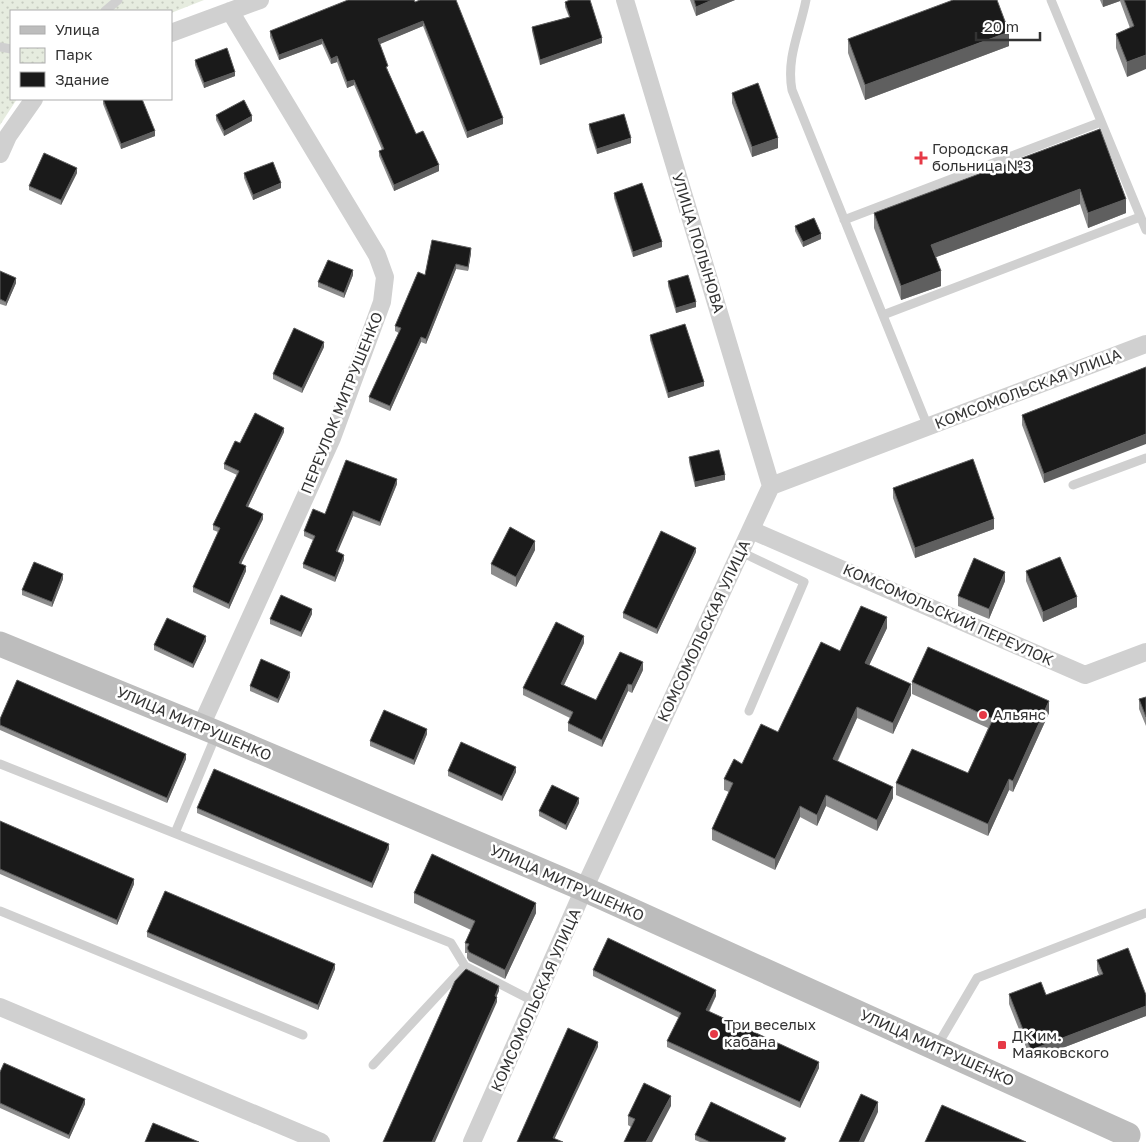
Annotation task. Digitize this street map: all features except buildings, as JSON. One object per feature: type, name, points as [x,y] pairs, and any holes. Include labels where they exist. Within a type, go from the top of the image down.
[{"type":"street","points":[[172,32],[227,5],[260,0]]},
{"type":"street","name":"УЛИЦА ПОЛЫНОВА","points":[[625,0],[771,486]]},
{"type":"street","name":"ПЕРЕУЛОК МИТРУШЕНКО","points":[[209,730],[332,438],[382,302],[385,277],[377,255],[227,5]]},
{"type":"street","points":[[0,154],[8,136],[33,100]]},
{"type":"street","name":"КОМСОМОЛЬСКАЯ УЛИЦА","points":[[472,1142],[584,889],[771,486],[1146,344]]},
{"type":"street","name":"КОМСОМОЛЬСКИЙ ПЕРЕУЛОК","points":[[751,530],[1086,675],[1146,652]]},
{"type":"street","name":"УЛИЦА МИТРУШЕНКО","points":[[0,644],[209,730],[584,889],[936,1048],[1133,1133]]},
{"type":"street","points":[[0,1007],[321,1142]]},
{"type":"lane","points":[[106,10],[118,0]]},
{"type":"lane","points":[[806,0],[791,52],[789,75],[792,90],[928,427]]},
{"type":"lane","points":[[1051,0],[1146,230]]},
{"type":"lane","points":[[844,220],[1101,122]]},
{"type":"lane","points":[[883,315],[1140,217]]},
{"type":"lane","points":[[1072,485],[1146,458]]},
{"type":"lane","points":[[741,552],[804,582],[749,711]]},
{"type":"lane","points":[[175,833],[209,730]]},
{"type":"lane","points":[[0,764],[451,943],[464,966],[534,1002]]},
{"type":"lane","points":[[0,911],[303,1035]]},
{"type":"lane","points":[[936,1048],[977,978],[1146,913]]},
{"type":"lane","points":[[373,1065],[464,966]]},
{"type":"green space","points":[[0,0],[204,0],[172,13],[172,10],[10,10],[10,100],[16,100],[0,125]]},
{"type":"place","name":"Городская больница №3","points":[[921,158]]},
{"type":"place","name":"Альянс","points":[[983,715]]},
{"type":"place","name":"Три веселых кабана","points":[[714,1034]]},
{"type":"place","name":"ДК им. Маяковского","points":[[1002,1045]]}]
